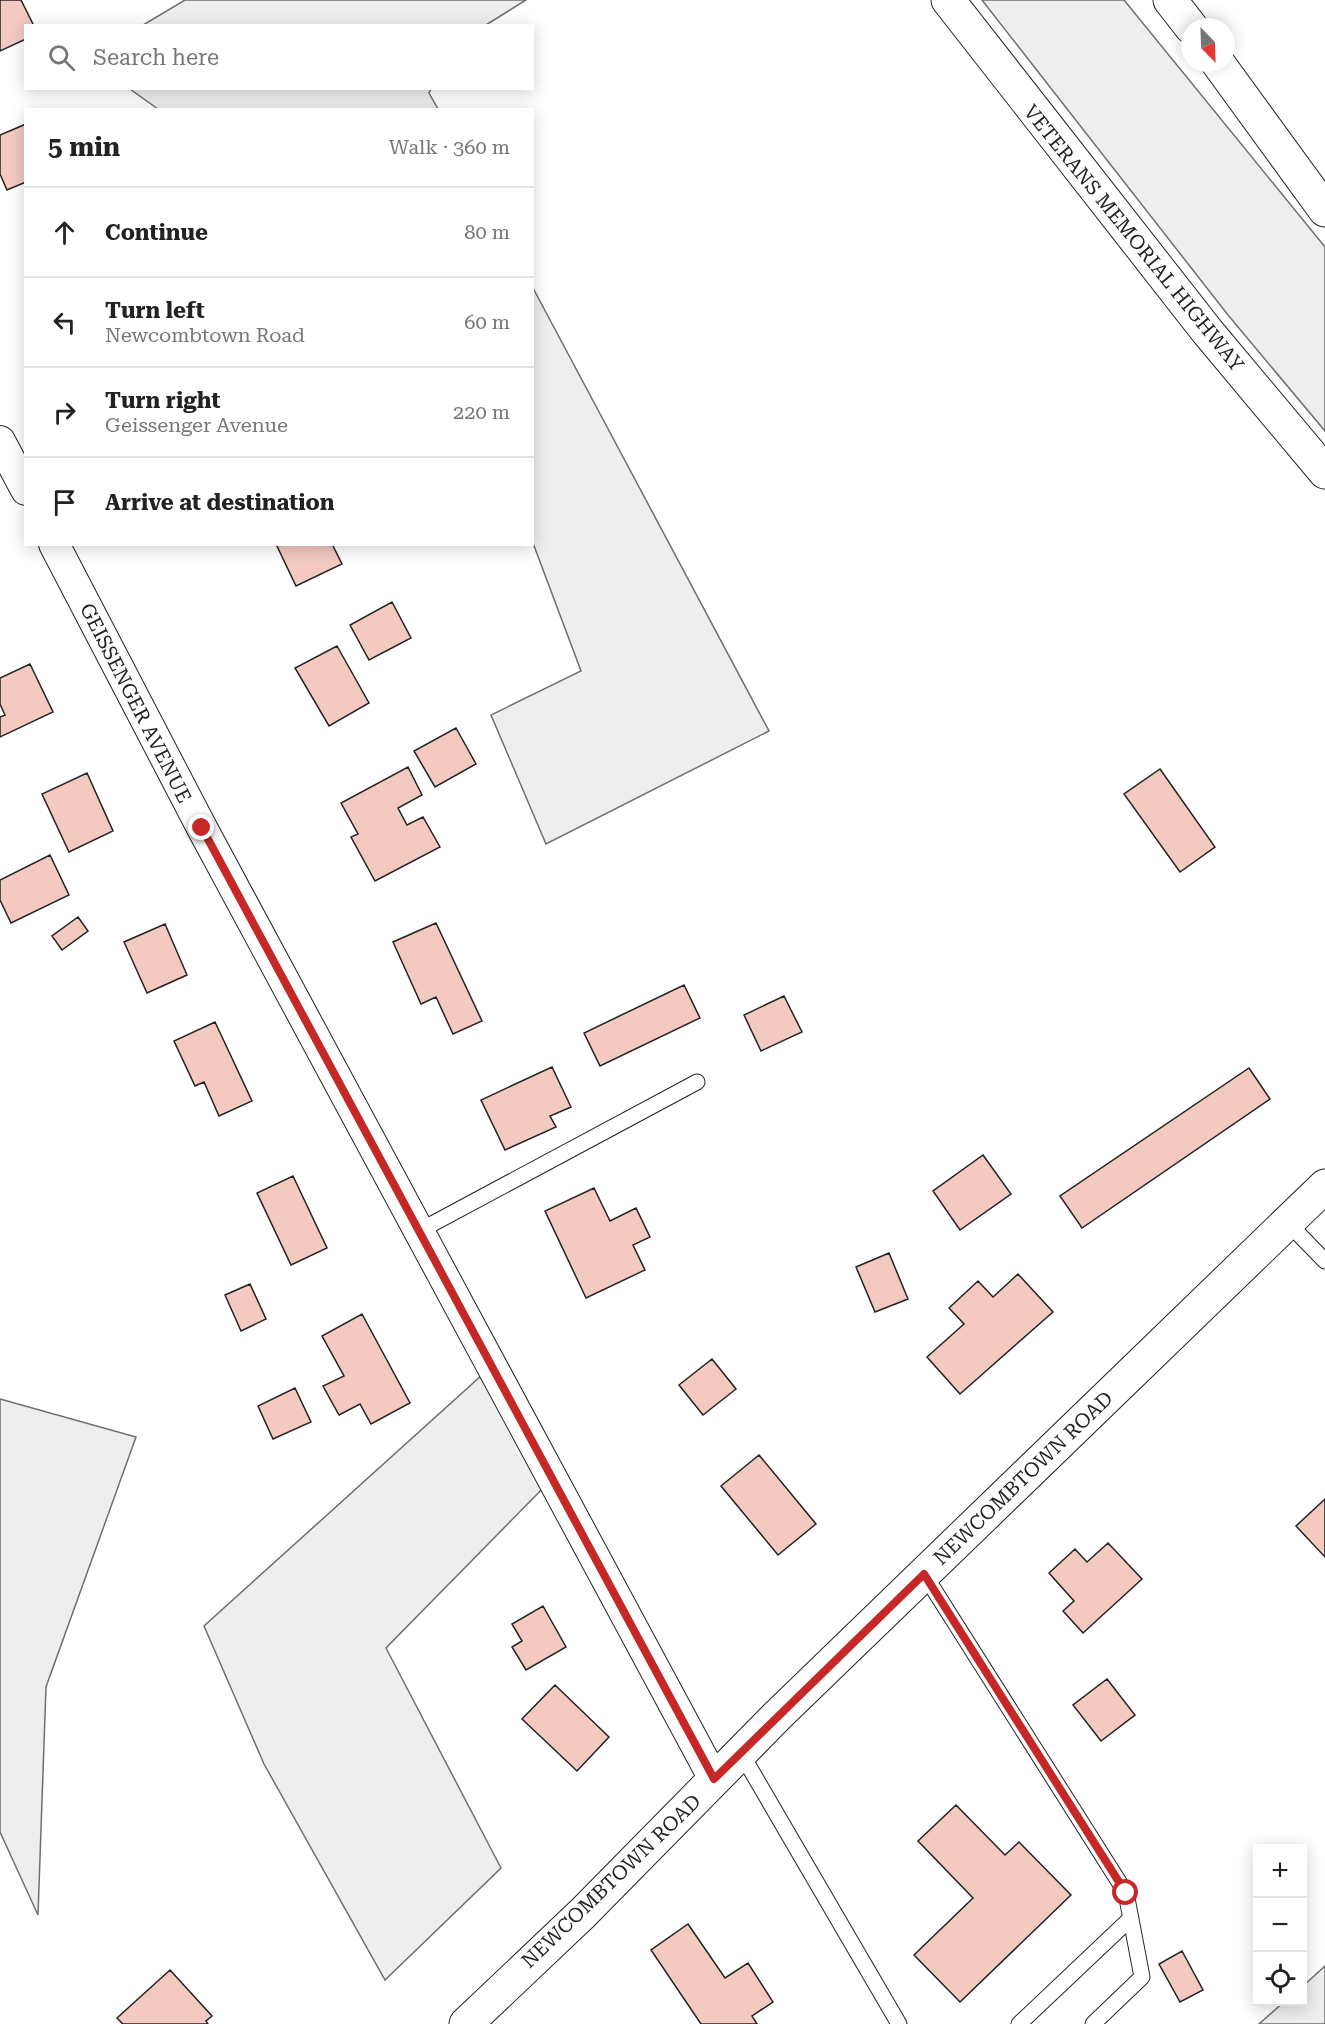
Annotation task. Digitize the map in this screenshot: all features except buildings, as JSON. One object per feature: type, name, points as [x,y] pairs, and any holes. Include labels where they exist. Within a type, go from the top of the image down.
[{"type":"main road","points":[[933,0],[1053,138]]},
{"type":"main road","name":"VETERANS MEMORIAL HIGHWAY","points":[[948,0],[1053,138],[1207,331],[1325,472]]},
{"type":"main road","points":[[1225,72],[1325,210]]},
{"type":"main road","name":"NEWCOMBTOWN ROAD","points":[[466,2024],[583,1913],[714,1779],[924,1574],[1325,1186]]},
{"type":"street","points":[[0,441],[24,486]]},
{"type":"street","name":"GEISSENGER AVENUE","points":[[55,546],[197,820],[714,1779]]},
{"type":"lane","points":[[419,1232],[697,1082]]},
{"type":"lane","points":[[1287,1222],[1325,1261]]},
{"type":"lane","points":[[924,1574],[1126,1893],[1142,1977],[1094,2024]]},
{"type":"lane","points":[[741,1753],[899,2024]]},
{"type":"lane","points":[[1019,2024],[1131,1918]]},
{"type":"shaded area","points":[[185,0],[526,0],[488,24],[145,24]]},
{"type":"shaded area","points":[[982,0],[1124,0],[1325,247],[1325,431],[1228,315]]},
{"type":"shaded area","points":[[131,90],[430,90],[429,93],[437,108],[157,108]]},
{"type":"shaded area","points":[[534,290],[769,731],[546,844],[491,715],[581,671],[534,546]]},
{"type":"shaded area","points":[[492,1366],[551,1480],[386,1648],[501,1868],[385,1980],[264,1764],[204,1626]]},
{"type":"shaded area","points":[[0,1399],[136,1437],[46,1687],[38,1915],[0,1832]]},
{"type":"shaded area","points":[[1325,1966],[1325,2024],[1259,2024],[1279,2006],[1307,2006],[1307,1982]]},
{"type":"route","points":[[202,828],[714,1779],[924,1574],[1126,1893]]}]
